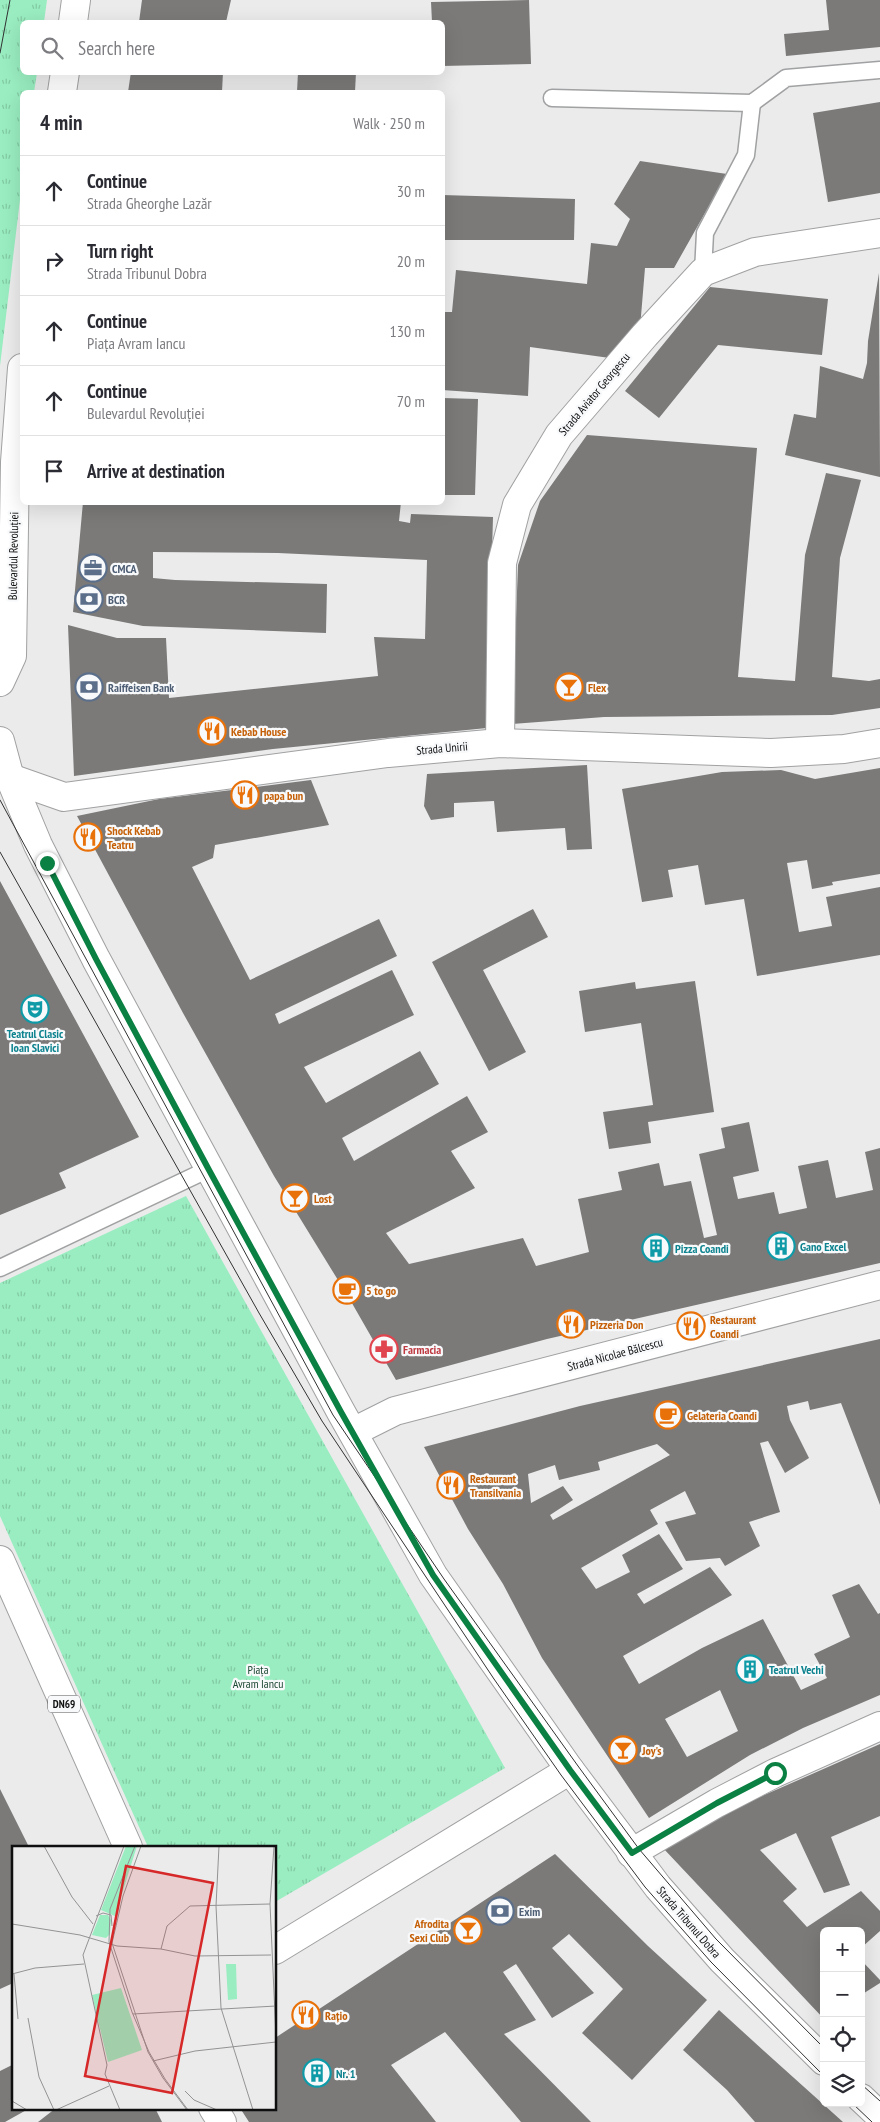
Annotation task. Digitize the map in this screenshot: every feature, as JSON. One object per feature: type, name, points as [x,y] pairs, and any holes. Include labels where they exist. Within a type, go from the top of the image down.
[{"type":"main road","points":[[72,20],[76,0]]},
{"type":"main road","points":[[62,90],[65,75]]},
{"type":"main road","name":"Strada Aviator Georgescu","points":[[500,743],[502,564],[517,505],[559,435],[645,335],[703,272],[755,252],[880,233]]},
{"type":"main road","name":"Bulevardul Revoluției","points":[[0,682],[12,656],[14,462],[20,392]]},
{"type":"main road","points":[[0,741],[5,777],[96,959],[353,1432],[433,1575],[570,1770],[276,1949]]},
{"type":"main road","name":"Strada Unirii","points":[[5,777],[64,797],[388,753],[500,743],[771,753],[844,749],[880,742]]},
{"type":"main road","name":"Strada Nicolae Bălcescu","points":[[353,1432],[395,1411],[880,1285]]},
{"type":"main road","name":"DN69","points":[[0,1560],[128,1846]]},
{"type":"main road","points":[[632,1853],[717,1803],[775,1773],[880,1726]]},
{"type":"main road","name":"Strada Tribunul Dobra","points":[[570,1770],[663,1894],[722,1960],[820,2057]]},
{"type":"main road","points":[[865,2102],[880,2116]]},
{"type":"main road","points":[[214,2110],[222,2122]]},
{"type":"lane","points":[[552,98],[752,103],[786,78],[880,70]]},
{"type":"lane","points":[[703,272],[705,233],[746,155],[752,103]]},
{"type":"lane","points":[[0,1268],[209,1170]]},
{"type":"green space","points":[[0,0],[47,0],[44,20],[20,20],[20,75],[37,75],[34,90],[20,90],[20,200],[0,366]]},
{"type":"green space","name":"Piața Avram Iancu","points":[[186,1196],[505,1768],[276,1901],[276,1846],[148,1846],[0,1516],[0,1283]]},
{"type":"building","points":[[142,0],[231,0],[226,20],[139,20]]},
{"type":"building","points":[[529,0],[531,64],[445,66],[445,20],[432,20],[431,2]]},
{"type":"building","points":[[826,0],[880,0],[880,47],[786,56],[784,34],[829,30]]},
{"type":"building","points":[[131,75],[223,75],[222,90],[128,90]]},
{"type":"building","points":[[298,75],[356,75],[355,90],[297,90]]},
{"type":"building","points":[[880,102],[880,193],[828,202],[813,113]]},
{"type":"building","points":[[640,161],[727,174],[674,268],[645,268],[640,328],[610,358],[530,347],[528,396],[445,390],[445,312],[452,312],[456,270],[587,284],[591,243],[617,246],[630,219],[614,204]]},
{"type":"building","points":[[445,195],[575,199],[574,240],[445,240]]},
{"type":"building","points":[[879,273],[880,477],[785,455],[794,414],[816,418],[820,366],[863,379],[867,363],[868,341]]},
{"type":"building","points":[[710,287],[828,299],[822,355],[718,345],[659,418],[625,391]]},
{"type":"building","points":[[445,398],[478,399],[475,495],[445,495]]},
{"type":"building","points":[[587,435],[757,448],[738,677],[795,681],[805,555],[826,473],[861,480],[840,558],[832,677],[869,681],[880,679],[880,708],[832,715],[604,717],[512,724],[518,565],[540,501]]},
{"type":"building","points":[[83,505],[401,505],[399,521],[410,523],[411,514],[493,517],[487,728],[273,749],[74,776],[68,625],[117,638],[166,638],[169,698],[378,676],[374,637],[425,639],[427,560],[278,553],[153,552],[153,578],[327,584],[326,633],[143,626],[73,612]]},
{"type":"building","points":[[587,765],[592,849],[567,850],[565,828],[497,832],[494,801],[454,803],[454,817],[431,820],[424,806],[427,774]]},
{"type":"building","points":[[880,768],[880,874],[832,882],[833,885],[812,889],[807,860],[787,863],[799,932],[832,926],[826,897],[880,887],[880,955],[757,976],[744,899],[705,905],[698,865],[668,870],[673,897],[642,902],[622,789],[722,772],[781,770],[815,779]]},
{"type":"building","points":[[311,780],[329,825],[215,845],[213,858],[192,867],[250,980],[379,919],[397,956],[275,1014],[279,1024],[392,970],[414,1015],[304,1067],[326,1103],[420,1051],[439,1084],[342,1138],[354,1161],[467,1096],[488,1132],[451,1151],[475,1188],[386,1233],[409,1264],[523,1238],[536,1266],[589,1252],[578,1199],[622,1190],[618,1172],[659,1163],[664,1186],[691,1181],[704,1238],[717,1235],[699,1154],[725,1148],[721,1128],[749,1122],[759,1171],[733,1177],[738,1199],[774,1192],[779,1214],[807,1208],[798,1166],[828,1160],[836,1198],[873,1190],[865,1152],[880,1148],[880,1263],[547,1339],[396,1380],[349,1298],[274,1176],[183,1013],[77,816],[159,799]]},
{"type":"building","name":"Teatrul Clasic Ioan Slavici","points":[[0,881],[139,1137],[59,1173],[66,1188],[0,1215]]},
{"type":"building","points":[[533,909],[548,937],[483,970],[526,1052],[489,1071],[432,962]]},
{"type":"building","points":[[695,981],[714,1112],[648,1122],[651,1143],[609,1149],[603,1112],[653,1105],[641,1023],[585,1032],[579,991],[635,982],[636,989]]},
{"type":"building","points":[[880,1339],[880,1505],[841,1403],[810,1410],[808,1401],[787,1406],[790,1420],[809,1458],[785,1473],[768,1441],[760,1443],[780,1512],[749,1522],[760,1546],[725,1566],[720,1558],[686,1561],[665,1522],[696,1514],[685,1491],[650,1510],[658,1524],[581,1568],[596,1589],[630,1572],[622,1555],[659,1534],[683,1569],[637,1594],[644,1604],[710,1567],[732,1595],[623,1656],[639,1684],[702,1648],[763,1619],[801,1690],[827,1678],[814,1654],[850,1637],[832,1595],[859,1584],[878,1614],[880,1613],[880,1695],[803,1728],[750,1755],[649,1818],[542,1658],[503,1584],[468,1529],[424,1447],[580,1406]],"holes":[[[657,1444],[670,1455],[553,1520],[550,1515],[573,1500],[563,1486],[531,1503],[528,1474],[555,1465],[559,1480],[600,1470],[598,1462]],[[720,1690],[738,1731],[687,1757],[665,1719]]]},
{"type":"building","points":[[880,1744],[880,1816],[831,1837],[850,1885],[824,1893],[796,1833],[760,1850],[797,1889],[783,1901],[807,1927],[861,1891],[880,1911],[880,1931],[865,1944],[865,1927],[820,1927],[820,2015],[663,1848],[726,1812]]},
{"type":"building","points":[[0,1789],[28,1846],[12,1846],[12,1986],[11,1984],[0,1989]]},
{"type":"building","points":[[555,1854],[648,1946],[707,2000],[632,2080],[582,2033],[623,1989],[569,1934],[552,1948],[594,1993],[552,2018],[516,1964],[503,1972],[536,2020],[504,2034],[591,2122],[521,2122],[445,2032],[391,2065],[436,2122],[249,2122],[241,2110],[276,2110],[276,2037]]},
{"type":"building","points":[[865,1964],[880,1980],[880,1983],[865,1992]]},
{"type":"building","points":[[719,2010],[820,2101],[820,2107],[826,2107],[843,2122],[755,2122],[727,2090],[683,2050]]},
{"type":"building","points":[[12,2065],[12,2110],[26,2110],[5,2122],[0,2122],[0,2071]]},
{"type":"building","points":[[53,2110],[156,2110],[162,2122],[38,2122]]},
{"type":"tram line","points":[[0,53],[10,0]]},
{"type":"tram line","points":[[0,800],[333,1415],[444,1579],[639,1849],[716,1939],[820,2044]]},
{"type":"tram line","points":[[0,852],[259,1313],[322,1421],[494,1679],[561,1775],[645,1887],[711,1962],[820,2072]]},
{"type":"tram line","points":[[865,2088],[880,2101]]},
{"type":"tram line","points":[[856,2107],[872,2122]]},
{"type":"place","name":"CMCA","points":[[93,568]]},
{"type":"place","name":"BCR","points":[[89,599]]},
{"type":"place","name":"Raiffeisen Bank","points":[[89,687]]},
{"type":"place","name":"Flex","points":[[569,687]]},
{"type":"place","name":"Kebab House","points":[[212,731]]},
{"type":"place","name":"papa bun","points":[[245,795]]},
{"type":"place","name":"Shock Kebab Teatru","points":[[88,837]]},
{"type":"place","name":"Teatrul Clasic Ioan Slavici","points":[[35,1009]]},
{"type":"place","name":"Lost","points":[[295,1198]]},
{"type":"place","name":"Gano Excel","points":[[781,1246]]},
{"type":"place","name":"Pizza Coandi","points":[[656,1248]]},
{"type":"place","name":"5 to go","points":[[347,1290]]},
{"type":"place","name":"Pizzeria Don","points":[[571,1324]]},
{"type":"place","name":"Restaurant Coandi","points":[[691,1326]]},
{"type":"place","name":"Farmacia","points":[[384,1349]]},
{"type":"place","name":"Gelateria Coandi","points":[[668,1415]]},
{"type":"place","name":"Restaurant Transilvania","points":[[451,1485]]},
{"type":"place","name":"Teatrul Vechi","points":[[750,1669]]},
{"type":"place","name":"Joy's","points":[[623,1750]]},
{"type":"place","name":"Exim","points":[[500,1911]]},
{"type":"place","name":"Afrodita Sexi Club","points":[[468,1930]]},
{"type":"place","name":"Rațio","points":[[306,2015]]},
{"type":"place","name":"Nr. 1","points":[[317,2073]]},
{"type":"route","points":[[47,863],[209,1170],[341,1412],[433,1575],[570,1770],[632,1853],[717,1803],[775,1773]]}]
